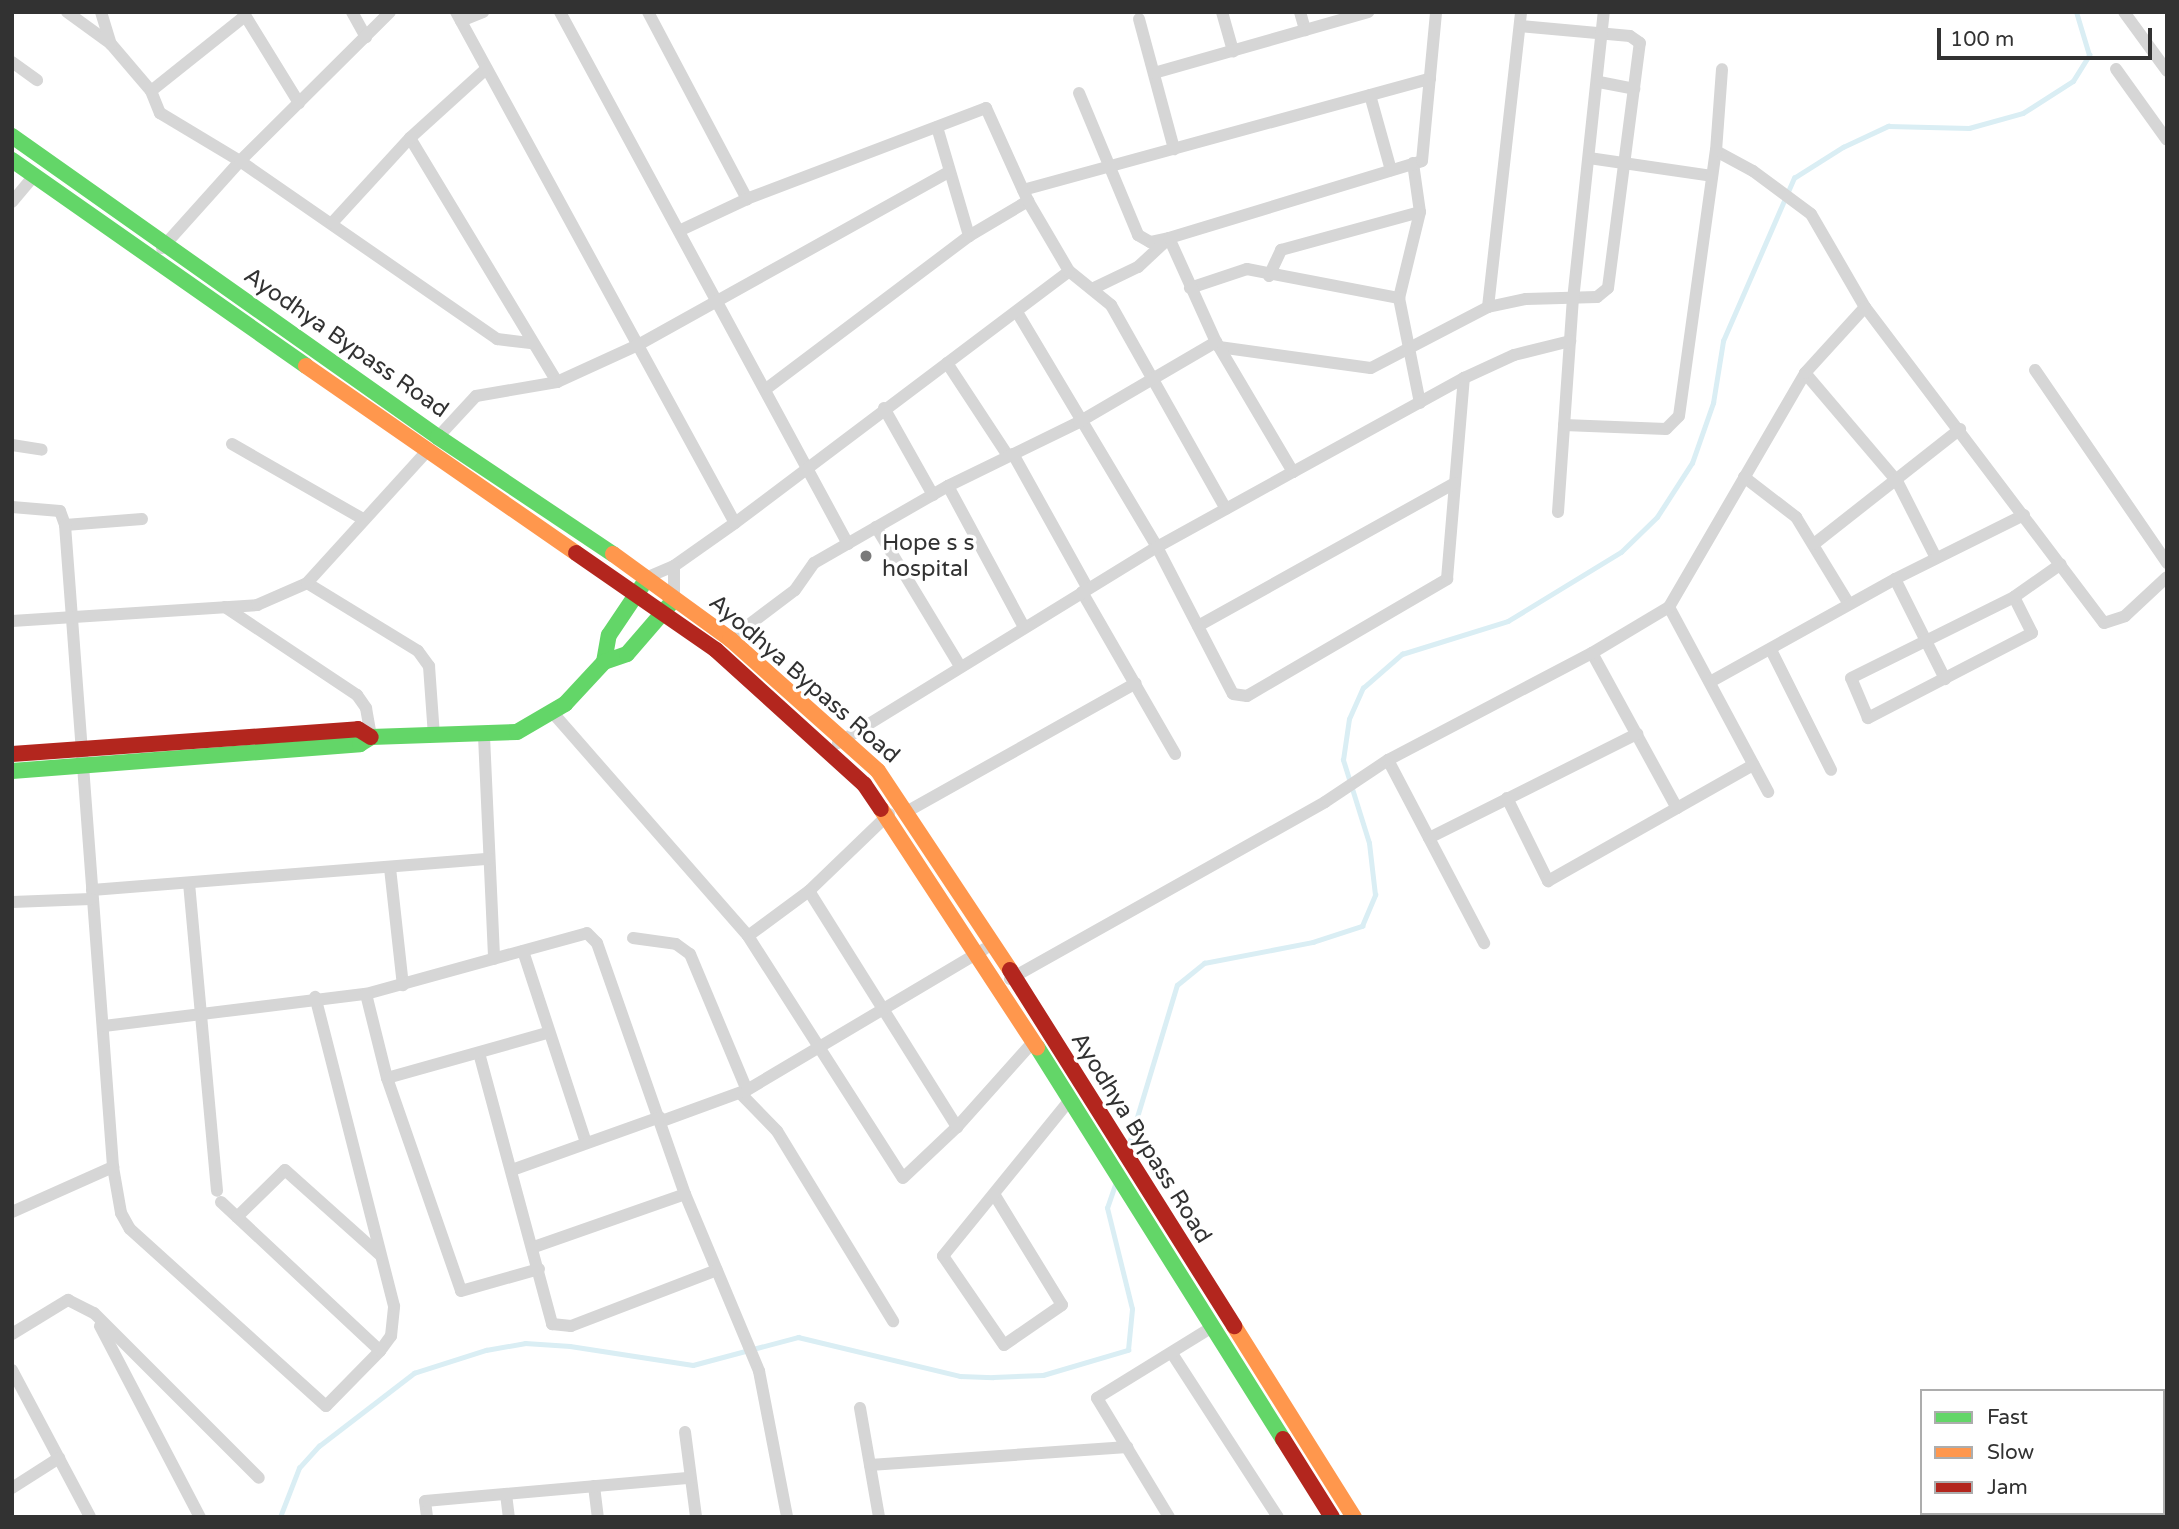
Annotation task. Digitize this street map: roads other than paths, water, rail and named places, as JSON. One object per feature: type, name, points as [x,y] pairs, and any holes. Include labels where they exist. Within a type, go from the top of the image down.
[{"type":"main road","name":"Ayodhya Bypass Road","points":[[12,136],[439,436],[648,577],[730,639],[878,771],[908,811],[1014,976],[1095,1123],[1354,1517]]},
{"type":"main road","name":"Ayodhya Bypass Road","points":[[12,160],[427,451],[638,592],[716,650],[830,751],[889,814],[1070,1100],[1095,1123]]},
{"type":"main road","points":[[604,662],[609,635],[648,577]]},
{"type":"main road","points":[[12,754],[81,757],[360,744],[371,737],[484,736],[517,732],[553,712],[604,662],[627,654],[674,598]]},
{"type":"main road","points":[[12,771],[81,757]]},
{"type":"main road","name":"Ayodhya Bypass Road","points":[[1148,1205],[1214,1326],[1332,1517]]},
{"type":"street","points":[[67,12],[111,44],[151,91],[160,113],[240,161],[497,340],[531,343]]},
{"type":"street","points":[[101,12],[111,44]]},
{"type":"street","points":[[352,12],[366,37]]},
{"type":"street","points":[[154,259],[165,243],[240,161],[390,12]]},
{"type":"street","points":[[483,12],[459,17],[736,523]]},
{"type":"street","points":[[560,12],[848,544]]},
{"type":"street","points":[[648,12],[747,199]]},
{"type":"street","points":[[1222,12],[1233,51]]},
{"type":"street","points":[[1300,12],[1305,30]]},
{"type":"street","points":[[1154,74],[1368,12]]},
{"type":"street","points":[[1079,93],[1138,235],[1150,242],[1163,243],[1422,161],[1436,12]]},
{"type":"street","points":[[1488,307],[1521,12]]},
{"type":"street","points":[[1558,512],[1573,300],[1599,82],[1604,12]]},
{"type":"street","points":[[2124,12],[2167,71]]},
{"type":"street","points":[[151,91],[244,14],[299,103]]},
{"type":"street","points":[[1139,19],[1174,149]]},
{"type":"street","points":[[730,639],[795,590],[814,564],[948,486],[1079,422],[1150,379],[1217,344],[1371,368],[1409,351],[1488,307],[1526,299],[1573,300],[1597,297],[1608,288],[1640,43],[1630,36],[1520,26]]},
{"type":"street","points":[[12,62],[37,80]]},
{"type":"street","points":[[332,223],[410,138],[486,69]]},
{"type":"street","points":[[1564,425],[1654,430],[1674,424],[1690,348],[1716,151],[1722,69]]},
{"type":"street","points":[[2116,69],[2167,140]]},
{"type":"street","points":[[766,390],[1025,196],[1111,166],[1430,79]]},
{"type":"street","points":[[1599,82],[1634,89]]},
{"type":"street","points":[[1370,95],[1391,170]]},
{"type":"street","points":[[679,231],[747,199],[986,108],[1025,196],[1069,271],[1111,306],[1226,509]]},
{"type":"street","points":[[937,127],[969,236]]},
{"type":"street","points":[[410,138],[531,343],[557,382]]},
{"type":"street","points":[[1716,151],[1753,170],[1811,214],[1866,307],[2104,623],[2125,616],[2167,578]]},
{"type":"street","points":[[1589,158],[1712,176]]},
{"type":"street","points":[[1413,163],[1420,212],[1399,298],[1420,403]]},
{"type":"street","points":[[439,436],[476,396],[557,382],[638,345],[718,304],[949,172]]},
{"type":"street","points":[[12,202],[34,176]]},
{"type":"street","points":[[1269,276],[1281,250],[1420,212]]},
{"type":"street","points":[[1163,243],[1177,258],[1217,344],[1293,472]]},
{"type":"street","points":[[1092,289],[1138,267],[1163,243]]},
{"type":"street","points":[[1190,288],[1247,269],[1269,276],[1399,298]]},
{"type":"street","points":[[648,577],[674,566],[736,523],[808,470],[884,408],[1017,313],[1069,271]]},
{"type":"street","points":[[998,986],[1325,802],[1388,760],[1592,653],[1669,607],[1805,373],[1866,307]]},
{"type":"street","points":[[1017,313],[1079,422],[1157,547],[1233,694],[1247,696],[1447,579],[1464,378]]},
{"type":"street","points":[[830,751],[842,737],[1157,547],[1464,378],[1514,355],[1570,341]]},
{"type":"street","points":[[947,363],[1011,455],[1175,754]]},
{"type":"street","points":[[2035,370],[2167,563]]},
{"type":"street","points":[[1805,373],[1897,481],[1936,558]]},
{"type":"street","points":[[884,408],[933,495]]},
{"type":"street","points":[[1814,544],[1960,429]]},
{"type":"street","points":[[232,444],[362,518]]},
{"type":"street","points":[[12,445],[42,450]]},
{"type":"street","points":[[12,621],[257,605],[307,583],[362,518],[427,451]]},
{"type":"street","points":[[1744,477],[1796,517],[1849,604]]},
{"type":"street","points":[[1198,626],[1455,483]]},
{"type":"street","points":[[948,486],[1024,627]]},
{"type":"street","points":[[12,507],[60,511],[65,525],[74,616],[81,757],[113,1167],[121,1213],[130,1230],[323,1406],[380,1351],[391,1336],[394,1306],[315,998]]},
{"type":"street","points":[[1710,682],[1895,579],[2024,515]]},
{"type":"street","points":[[65,525],[142,519]]},
{"type":"street","points":[[876,527],[960,666]]},
{"type":"street","points":[[2014,597],[2032,633],[1868,718],[1852,678],[1926,644],[2014,597],[2061,564]]},
{"type":"street","points":[[674,566],[674,598]]},
{"type":"street","points":[[1895,579],[1945,680]]},
{"type":"street","points":[[307,583],[418,651],[429,666],[433,736]]},
{"type":"street","points":[[225,606],[357,695],[366,708],[371,737]]},
{"type":"street","points":[[1669,607],[1768,792]]},
{"type":"street","points":[[1770,650],[1831,770]]},
{"type":"street","points":[[1592,653],[1677,808]]},
{"type":"street","points":[[908,811],[1136,683]]},
{"type":"street","points":[[553,712],[748,936],[903,1178],[957,1127],[1033,1042]]},
{"type":"street","points":[[1429,838],[1637,734]]},
{"type":"street","points":[[484,736],[494,959]]},
{"type":"street","points":[[1388,760],[1484,943]]},
{"type":"street","points":[[1507,798],[1548,881],[1753,765]]},
{"type":"street","points":[[748,936],[809,891],[889,814]]},
{"type":"street","points":[[12,902],[189,883],[489,859]]},
{"type":"street","points":[[390,868],[403,985]]},
{"type":"street","points":[[189,883],[219,1196],[237,1217],[380,1351]]},
{"type":"street","points":[[809,891],[885,1008],[957,1127]]},
{"type":"street","points":[[104,1026],[315,998],[366,995],[587,933],[597,943],[661,1119],[685,1194],[759,1371],[787,1517]]},
{"type":"street","points":[[633,938],[676,944],[690,954],[743,1091],[776,1131],[893,1321]]},
{"type":"street","points":[[512,1170],[743,1091],[820,1049],[993,943]]},
{"type":"street","points":[[523,951],[547,1033],[586,1143]]},
{"type":"street","points":[[366,995],[387,1078],[461,1290],[540,1269]]},
{"type":"street","points":[[387,1078],[547,1033]]},
{"type":"street","points":[[479,1053],[540,1269],[552,1324],[571,1326],[717,1270]]},
{"type":"street","points":[[994,1194],[1062,1305],[1004,1345],[943,1256],[1070,1100]]},
{"type":"street","points":[[12,1198],[13,1212],[113,1167]]},
{"type":"street","points":[[237,1217],[285,1170],[380,1255]]},
{"type":"street","points":[[534,1247],[685,1194]]},
{"type":"street","points":[[12,1334],[68,1300],[94,1314],[259,1478]]},
{"type":"street","points":[[94,1314],[200,1517]]},
{"type":"street","points":[[1169,1517],[1097,1398],[1173,1355],[1214,1326]]},
{"type":"street","points":[[1173,1355],[1278,1517]]},
{"type":"street","points":[[12,1370],[90,1517]]},
{"type":"street","points":[[860,1408],[879,1517]]},
{"type":"street","points":[[685,1432],[696,1517]]},
{"type":"street","points":[[870,1465],[1128,1447]]},
{"type":"street","points":[[12,1488],[59,1458]]},
{"type":"street","points":[[427,1517],[425,1501],[690,1478]]},
{"type":"street","points":[[594,1486],[598,1517]]},
{"type":"street","points":[[506,1494],[509,1517]]},
{"type":"waterway","points":[[1128,1147],[1177,985],[1204,963],[1313,942],[1362,926],[1375,895],[1369,843],[1343,760],[1349,719],[1363,688],[1402,654],[1508,621],[1621,552],[1657,517],[1692,463],[1713,403],[1723,341],[1794,178],[1843,147],[1888,126],[1969,128],[2023,113],[2073,81],[2089,55],[2076,12]]},
{"type":"waterway","points":[[280,1517],[299,1468],[319,1446],[414,1373],[486,1350],[525,1343],[570,1346],[693,1365],[798,1337],[960,1376],[993,1377],[1043,1375],[1128,1350],[1132,1309],[1107,1208],[1115,1185]]},
{"type":"place","name":"Hope s s hospital","points":[[866,556]]}]
